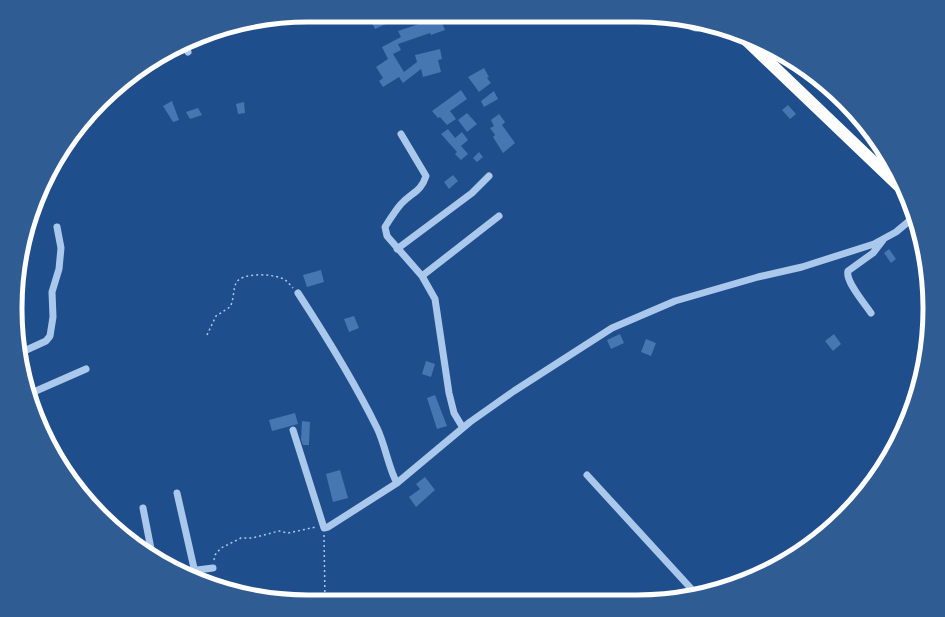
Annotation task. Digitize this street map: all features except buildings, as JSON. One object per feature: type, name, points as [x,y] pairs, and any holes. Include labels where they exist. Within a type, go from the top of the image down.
[{"type":"highway","points":[[765,53],[891,178]]},
{"type":"street","points":[[401,134],[426,176],[423,186],[402,203],[385,228],[387,236],[422,276],[435,299],[449,393],[454,413],[463,428]]},
{"type":"street","points":[[396,248],[457,205],[489,176]]},
{"type":"street","points":[[422,276],[499,216]]},
{"type":"street","points":[[293,430],[324,528],[333,524],[397,482],[463,428],[514,391],[612,328],[675,300],[751,278],[818,262],[874,244],[909,220]]},
{"type":"street","points":[[25,351],[46,341],[50,336],[53,317],[52,292],[58,269],[61,248],[57,227]]},
{"type":"street","points":[[871,313],[849,281],[847,274],[848,271],[879,248],[885,238]]},
{"type":"street","points":[[298,293],[372,417],[385,446],[392,472],[397,482]]},
{"type":"street","points":[[34,392],[86,369]]},
{"type":"street","points":[[587,475],[692,589]]},
{"type":"street","points":[[177,493],[194,571]]},
{"type":"street","points":[[143,508],[151,548]]},
{"type":"street","points":[[199,573],[213,568]]},
{"type":"path","points":[[207,335],[216,316],[230,307],[236,285],[242,278],[252,275],[276,276],[284,279],[298,293]]},
{"type":"path","points":[[213,568],[215,555],[221,548],[242,538],[252,538],[279,531],[288,533],[317,526],[324,528],[325,595]]}]
